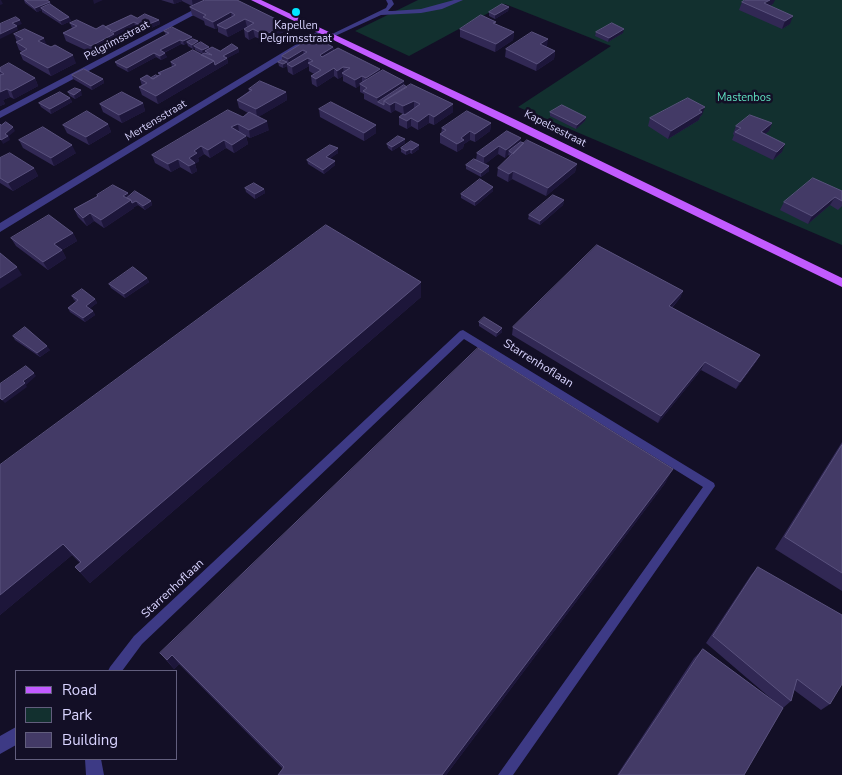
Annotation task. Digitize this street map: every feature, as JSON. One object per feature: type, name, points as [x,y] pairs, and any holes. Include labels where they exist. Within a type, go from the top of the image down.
[{"type":"main road","name":"Kapelsestraat","points":[[255,0],[513,122],[842,283]]},
{"type":"street","name":"Pelgrimsstraat","points":[[0,115],[218,0]]},
{"type":"street","name":"Mertensstraat","points":[[0,228],[327,34]]},
{"type":"street","points":[[0,746],[15,736]]},
{"type":"street","points":[[93,760],[95,775]]},
{"type":"lane","points":[[327,34],[380,14],[388,9],[391,4],[389,0]]},
{"type":"lane","points":[[380,14],[425,12],[436,10],[460,0]]},
{"type":"lane","name":"Starrenhoflaan","points":[[115,670],[138,640],[463,334],[710,486],[505,775]]},
{"type":"green space","name":"Mastenbos","points":[[418,0],[842,0],[842,245],[518,107],[611,46],[505,4],[409,56],[355,31]]},
{"type":"building","points":[[25,0],[47,0],[50,2],[35,8]]},
{"type":"building","points":[[205,0],[237,0],[284,23],[265,35],[253,29],[248,32],[244,29],[254,23],[245,19],[226,29],[217,25],[235,15],[231,12],[213,22],[203,17],[206,15],[190,7]]},
{"type":"building","points":[[745,0],[770,0],[764,3],[793,16],[785,21],[742,2]]},
{"type":"building","points":[[50,4],[69,17],[60,21],[41,8]]},
{"type":"building","points":[[502,4],[509,7],[495,15],[489,12]]},
{"type":"building","points":[[145,14],[159,20],[149,24],[145,22],[140,25],[134,22],[114,32],[105,27],[131,15],[137,18]]},
{"type":"building","points":[[481,15],[496,22],[493,23],[514,32],[496,44],[460,29]]},
{"type":"building","points":[[16,17],[20,20],[12,23],[17,26],[0,34],[0,24]]},
{"type":"building","points":[[77,20],[96,29],[103,25],[114,34],[91,46],[63,33],[77,26],[70,23]]},
{"type":"building","points":[[612,23],[624,29],[609,38],[596,32]]},
{"type":"building","points":[[172,27],[192,37],[183,41],[180,40],[160,50],[165,53],[160,56],[154,53],[127,68],[115,62],[169,33],[164,31]]},
{"type":"building","points":[[25,29],[44,38],[38,41],[51,47],[55,45],[73,55],[48,68],[20,53],[27,49],[16,42],[23,39],[14,34]]},
{"type":"building","points":[[532,32],[548,39],[540,44],[555,51],[537,64],[506,49]]},
{"type":"building","points":[[311,38],[316,38],[333,47],[320,55],[322,57],[338,48],[380,69],[366,78],[362,76],[355,80],[342,73],[350,68],[343,67],[337,71],[334,68],[316,79],[311,76],[321,70],[308,63],[313,61],[308,58],[292,67],[287,64],[307,52],[303,50],[288,59],[282,56]]},
{"type":"building","points":[[193,39],[198,41],[192,45],[187,42]]},
{"type":"building","points":[[201,42],[209,47],[202,50],[194,46]]},
{"type":"building","points":[[232,44],[238,48],[223,56],[227,58],[215,65],[214,61],[201,55],[204,53],[212,55],[205,51],[212,47],[220,51]]},
{"type":"building","points":[[193,50],[214,61],[156,96],[139,87],[147,83],[140,79],[147,75],[153,79],[161,74],[158,73],[176,65],[171,62]]},
{"type":"building","points":[[282,60],[287,62],[283,64],[278,62]]},
{"type":"building","points":[[9,63],[35,78],[11,91],[7,89],[0,92],[0,75],[4,74],[0,71],[0,68]]},
{"type":"building","points":[[84,69],[103,79],[91,86],[72,75]]},
{"type":"building","points":[[383,70],[404,81],[377,98],[363,91],[367,88],[360,84]]},
{"type":"building","points":[[260,81],[286,92],[256,109],[237,100],[252,90],[249,89]]},
{"type":"building","points":[[411,84],[453,104],[434,117],[429,114],[418,122],[411,118],[407,121],[399,117],[420,104],[414,101],[403,106],[395,102],[390,105],[384,101]]},
{"type":"building","points":[[404,85],[407,87],[384,101],[384,105],[378,102]]},
{"type":"building","points":[[75,88],[81,90],[74,95],[68,92]]},
{"type":"building","points":[[60,92],[70,98],[50,109],[39,103]]},
{"type":"building","points":[[122,92],[143,103],[119,115],[100,104]]},
{"type":"building","points":[[688,98],[705,107],[699,110],[702,112],[671,131],[650,118]]},
{"type":"building","points":[[331,102],[376,125],[364,133],[319,109]]},
{"type":"building","points":[[562,105],[586,117],[577,125],[550,112]]},
{"type":"building","points":[[228,110],[243,117],[249,112],[267,121],[249,130],[238,124],[231,127],[246,136],[232,145],[224,140],[208,150],[201,146],[194,151],[197,153],[189,158],[195,163],[189,166],[178,159],[168,164],[152,155]]},
{"type":"building","points":[[87,111],[108,124],[86,137],[63,125]]},
{"type":"building","points":[[467,111],[491,123],[475,134],[470,131],[461,138],[464,140],[457,144],[440,134],[446,130],[442,128]]},
{"type":"building","points":[[750,115],[772,123],[761,132],[785,144],[777,152],[735,132],[741,128],[736,126]]},
{"type":"building","points":[[6,122],[13,127],[5,134],[8,136],[1,140],[0,124]]},
{"type":"building","points":[[43,127],[72,145],[51,158],[19,140]]},
{"type":"building","points":[[507,131],[521,138],[506,150],[499,146],[484,157],[477,153]]},
{"type":"building","points":[[398,136],[405,139],[392,147],[387,144]]},
{"type":"building","points":[[527,140],[577,164],[548,188],[513,171],[509,174],[498,168]]},
{"type":"building","points":[[411,141],[419,145],[412,150],[406,151],[401,148]]},
{"type":"building","points":[[521,142],[524,143],[513,154],[509,151]]},
{"type":"building","points":[[330,145],[338,148],[326,157],[335,161],[323,170],[307,160]]},
{"type":"building","points":[[10,153],[34,168],[8,183],[0,178],[0,158]]},
{"type":"building","points":[[474,159],[489,166],[481,173],[466,165]]},
{"type":"building","points":[[813,178],[842,191],[842,201],[835,197],[812,216],[784,202]]},
{"type":"building","points":[[480,179],[493,187],[475,202],[461,194]]},
{"type":"building","points":[[254,183],[264,189],[255,194],[245,188]]},
{"type":"building","points":[[113,185],[128,193],[123,196],[131,200],[101,220],[90,213],[83,218],[74,209],[98,196]]},
{"type":"building","points":[[135,191],[151,201],[143,206],[136,201],[132,203],[127,198]]},
{"type":"building","points":[[553,195],[564,200],[540,221],[529,215]]},
{"type":"building","points":[[49,215],[73,233],[54,244],[62,250],[43,262],[11,238]]},
{"type":"building","points":[[326,225],[421,282],[80,572],[75,567],[81,562],[63,544],[0,595],[0,465]]},
{"type":"building","points":[[597,245],[683,291],[669,306],[760,355],[740,382],[705,362],[661,416],[513,327]]},
{"type":"building","points":[[0,253],[17,267],[0,278]]},
{"type":"building","points":[[133,267],[147,278],[124,294],[109,284]]},
{"type":"building","points":[[82,289],[95,299],[86,306],[93,311],[83,318],[68,308],[78,300],[72,296]]},
{"type":"building","points":[[484,317],[502,328],[497,333],[479,322]]},
{"type":"building","points":[[25,327],[47,346],[37,353],[13,336]]},
{"type":"building","points":[[478,348],[673,469],[442,775],[278,775],[284,767],[172,655],[167,660],[160,653]]},
{"type":"building","points":[[26,366],[34,373],[23,381],[25,383],[2,400],[0,398],[0,384]]},
{"type":"building","points":[[842,445],[842,573],[785,537]]},
{"type":"building","points":[[758,567],[842,615],[842,684],[830,704],[797,679],[791,701],[713,636]]},
{"type":"building","points":[[703,649],[783,708],[744,775],[619,775]]},
{"type":"place","name":"Kapellen Pelgrimsstraat","points":[[296,12]]}]
